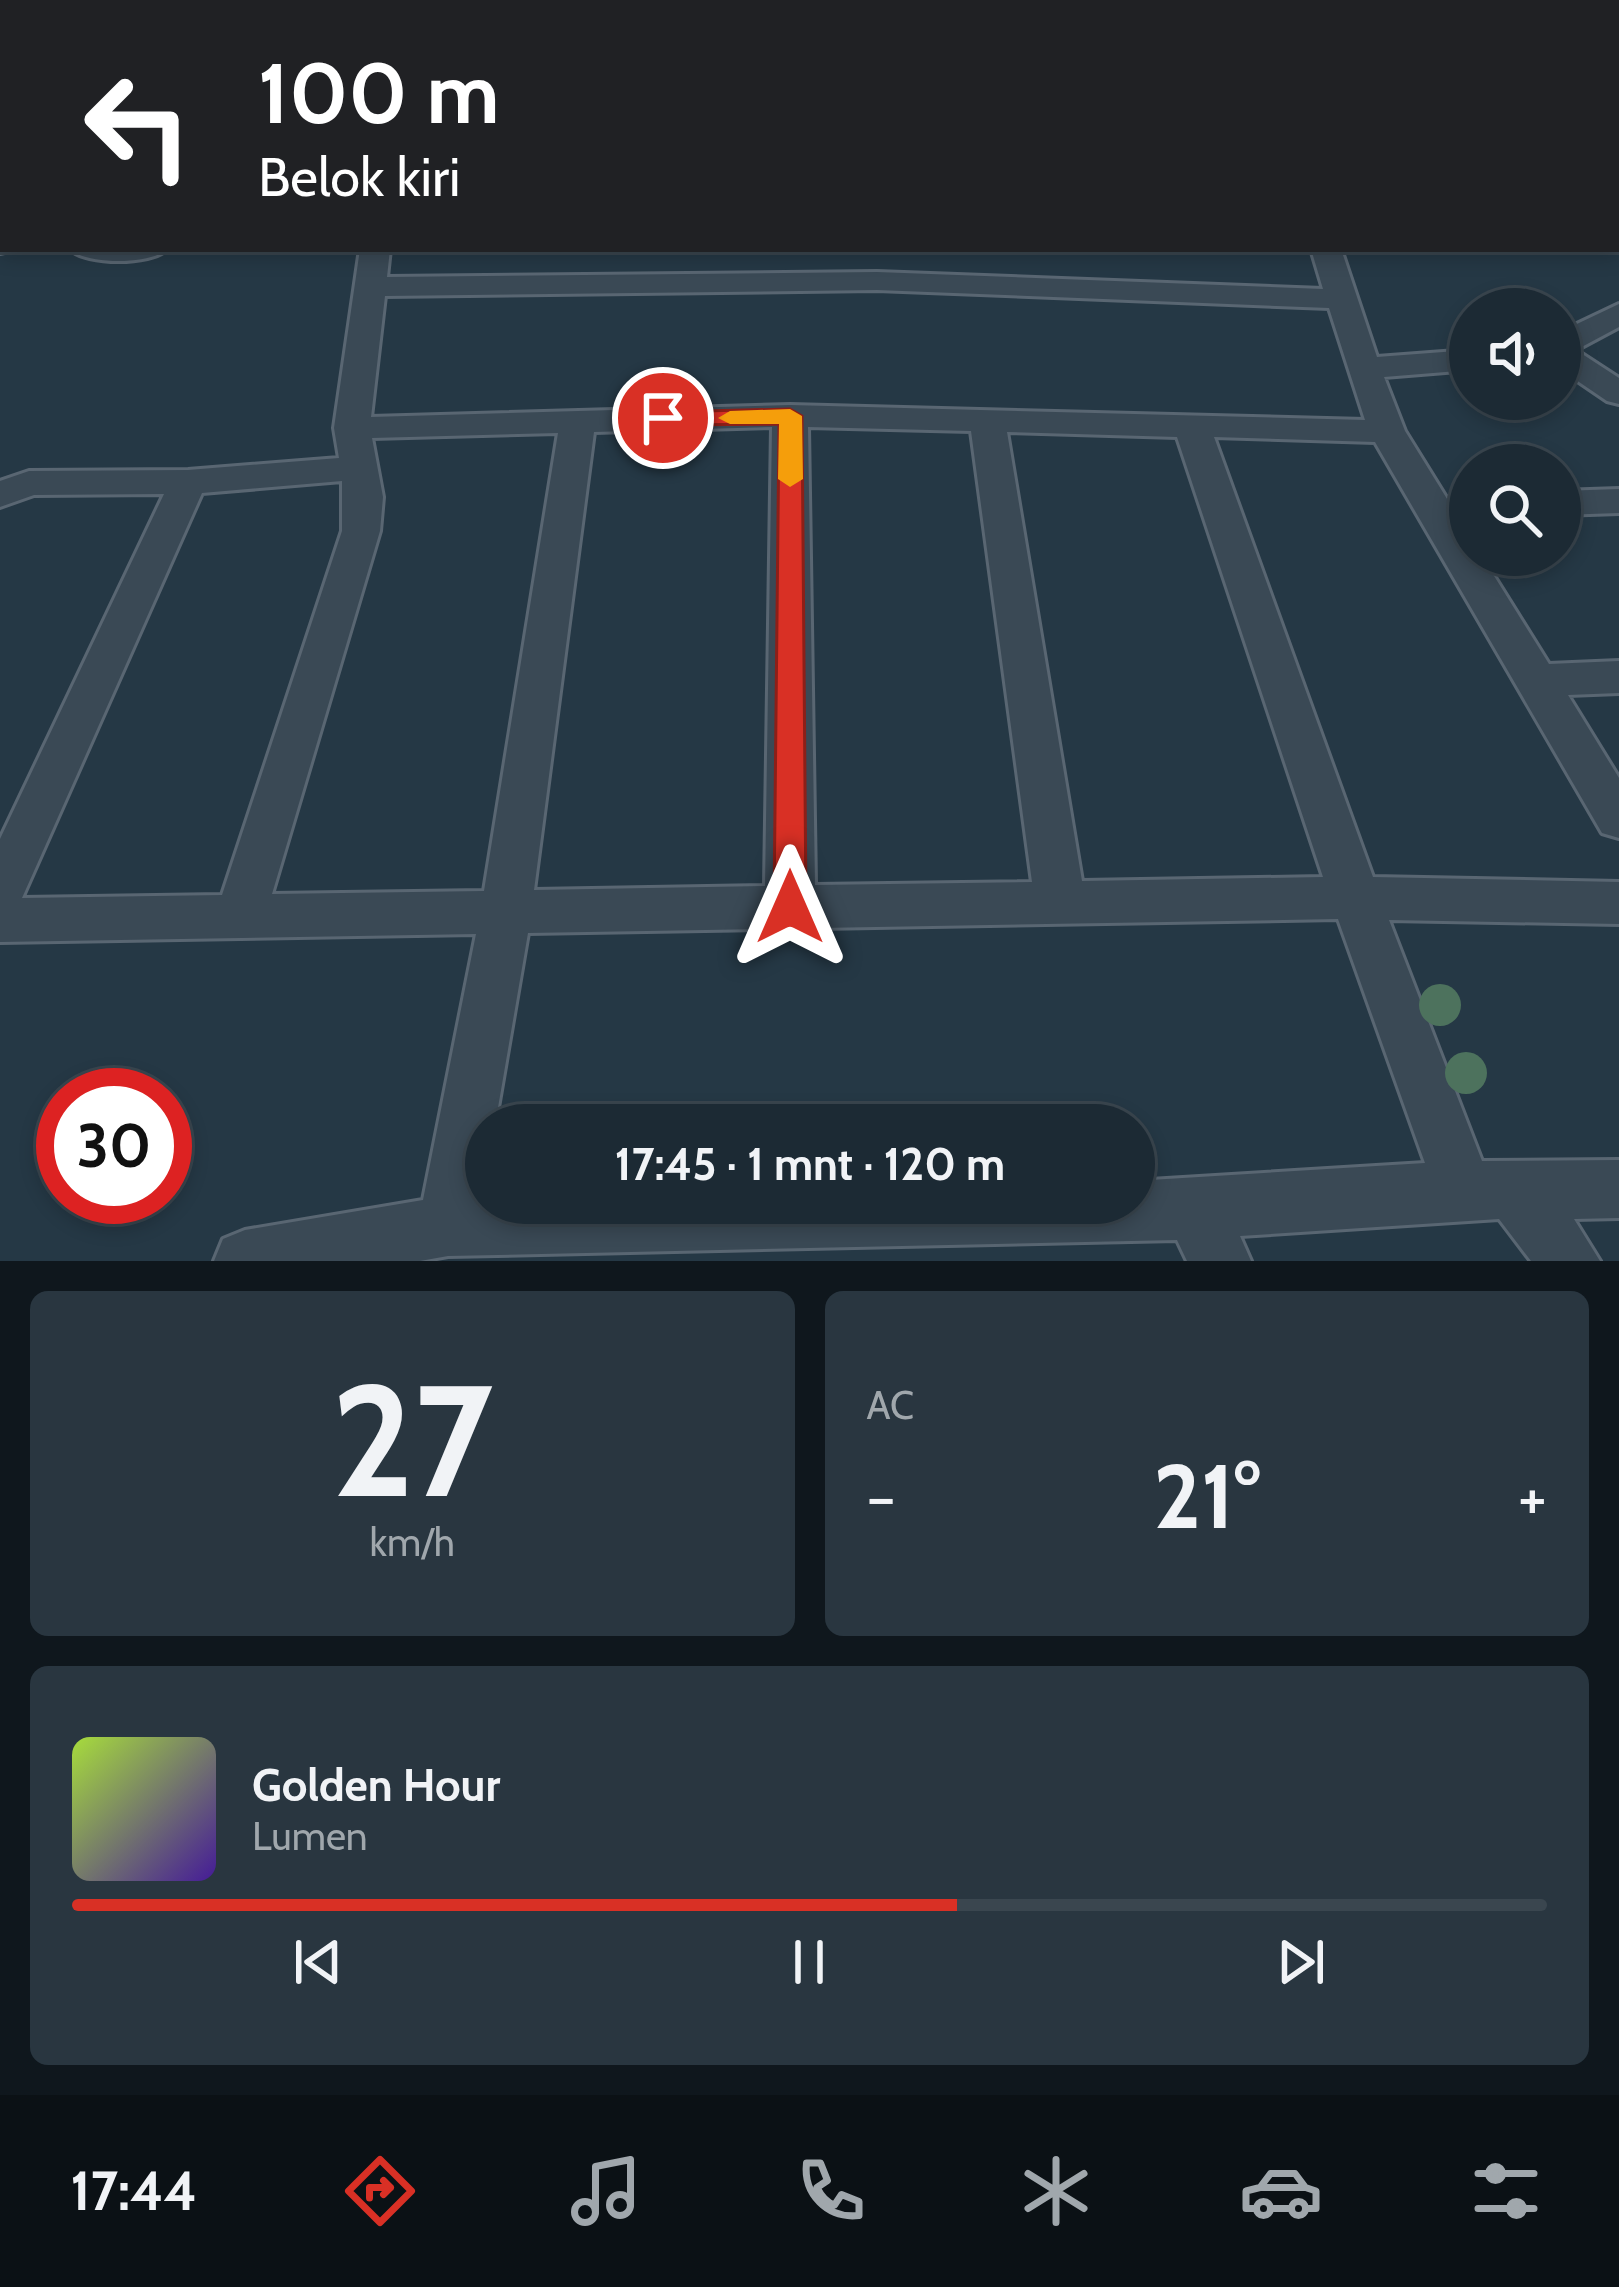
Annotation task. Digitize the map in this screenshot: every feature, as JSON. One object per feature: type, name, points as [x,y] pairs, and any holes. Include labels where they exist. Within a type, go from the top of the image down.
[{"type":"street","points":[[240,916],[361,531],[364,497],[354,448],[375,252]]},
{"type":"street","points":[[1327,252],[1339,299],[1388,431],[1449,502]]},
{"type":"street","points":[[372,287],[878,281],[1339,299]]},
{"type":"street","points":[[1581,334],[1619,314]]},
{"type":"street","points":[[1364,368],[1449,362]]},
{"type":"street","points":[[1581,368],[1619,394]]},
{"type":"street","points":[[0,495],[29,483],[188,482],[354,448],[578,420],[790,416],[1388,431]]},
{"type":"street","points":[[790,416],[790,907]]},
{"type":"street","points":[[448,1226],[506,911],[578,420]]},
{"type":"street","points":[[987,420],[1060,903]]},
{"type":"street","points":[[1191,424],[1355,898],[1489,1191],[1569,1261]]},
{"type":"street","points":[[0,892],[188,482]]},
{"type":"street","points":[[1581,502],[1619,501]]},
{"type":"street","points":[[1485,576],[1535,681],[1619,819]]},
{"type":"street","points":[[1535,681],[1619,677]]},
{"type":"street","points":[[0,920],[1355,898],[1619,903]]},
{"type":"street","points":[[245,1261],[448,1226],[1207,1235],[1489,1191],[1619,1189]]},
{"type":"slow traffic","points":[[730,418],[790,416],[790,479]]},
{"type":"route","points":[[663,418],[790,416],[790,907]]}]
